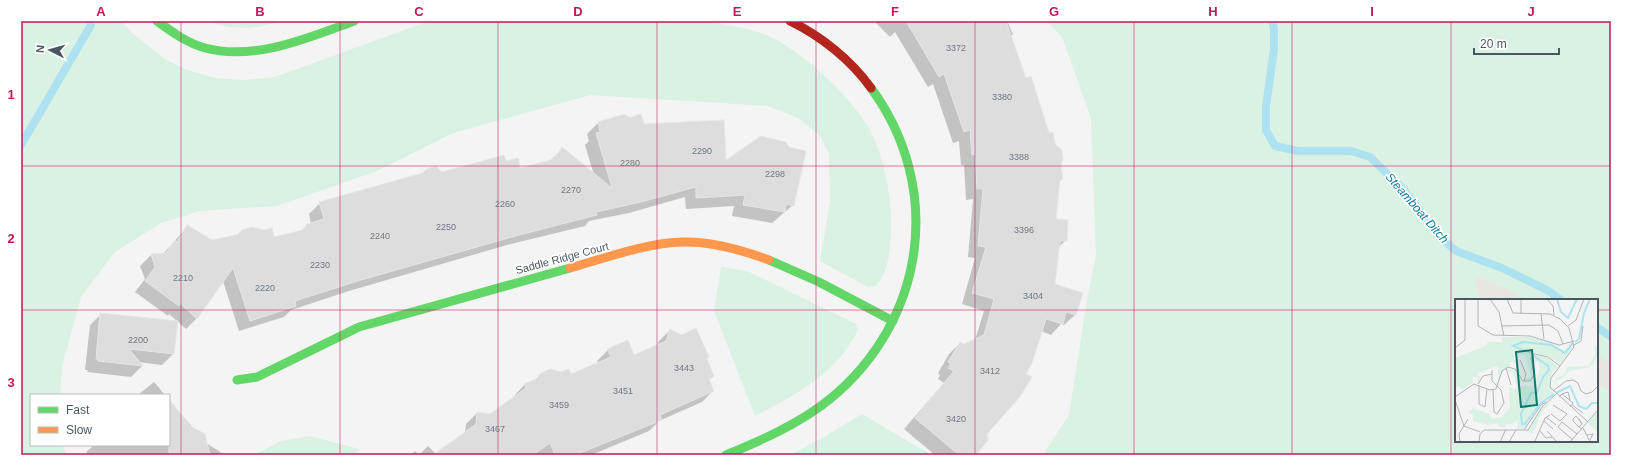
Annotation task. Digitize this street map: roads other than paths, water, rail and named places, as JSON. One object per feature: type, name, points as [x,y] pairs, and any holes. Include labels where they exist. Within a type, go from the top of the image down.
[{"type":"street","points":[[157,21],[187,42],[211,50],[238,52],[261,51],[281,47],[354,21]]},
{"type":"street","points":[[726,455],[789,426],[814,411],[836,395],[857,374],[875,350],[893,321],[904,294],[912,266],[916,236],[916,203],[911,172],[901,139],[888,112],[869,83],[847,60],[826,43],[790,21]]},
{"type":"street","name":"Saddle Ridge Court","points":[[237,380],[257,377],[359,327],[391,317],[652,246],[685,242],[716,245],[748,252],[770,259],[893,321]]},
{"type":"waterway","name":"Steamboat Ditch","points":[[1272,21],[1274,28],[1274,49],[1266,107],[1266,130],[1275,146],[1298,151],[1351,151],[1370,157],[1404,190],[1438,235],[1456,251],[1502,268],[1547,290],[1560,299]]},
{"type":"waterway","name":"Steamboat Ditch","points":[[21,145],[91,25]]},
{"type":"waterway","name":"Steamboat Ditch","points":[[1598,328],[1611,337]]}]
